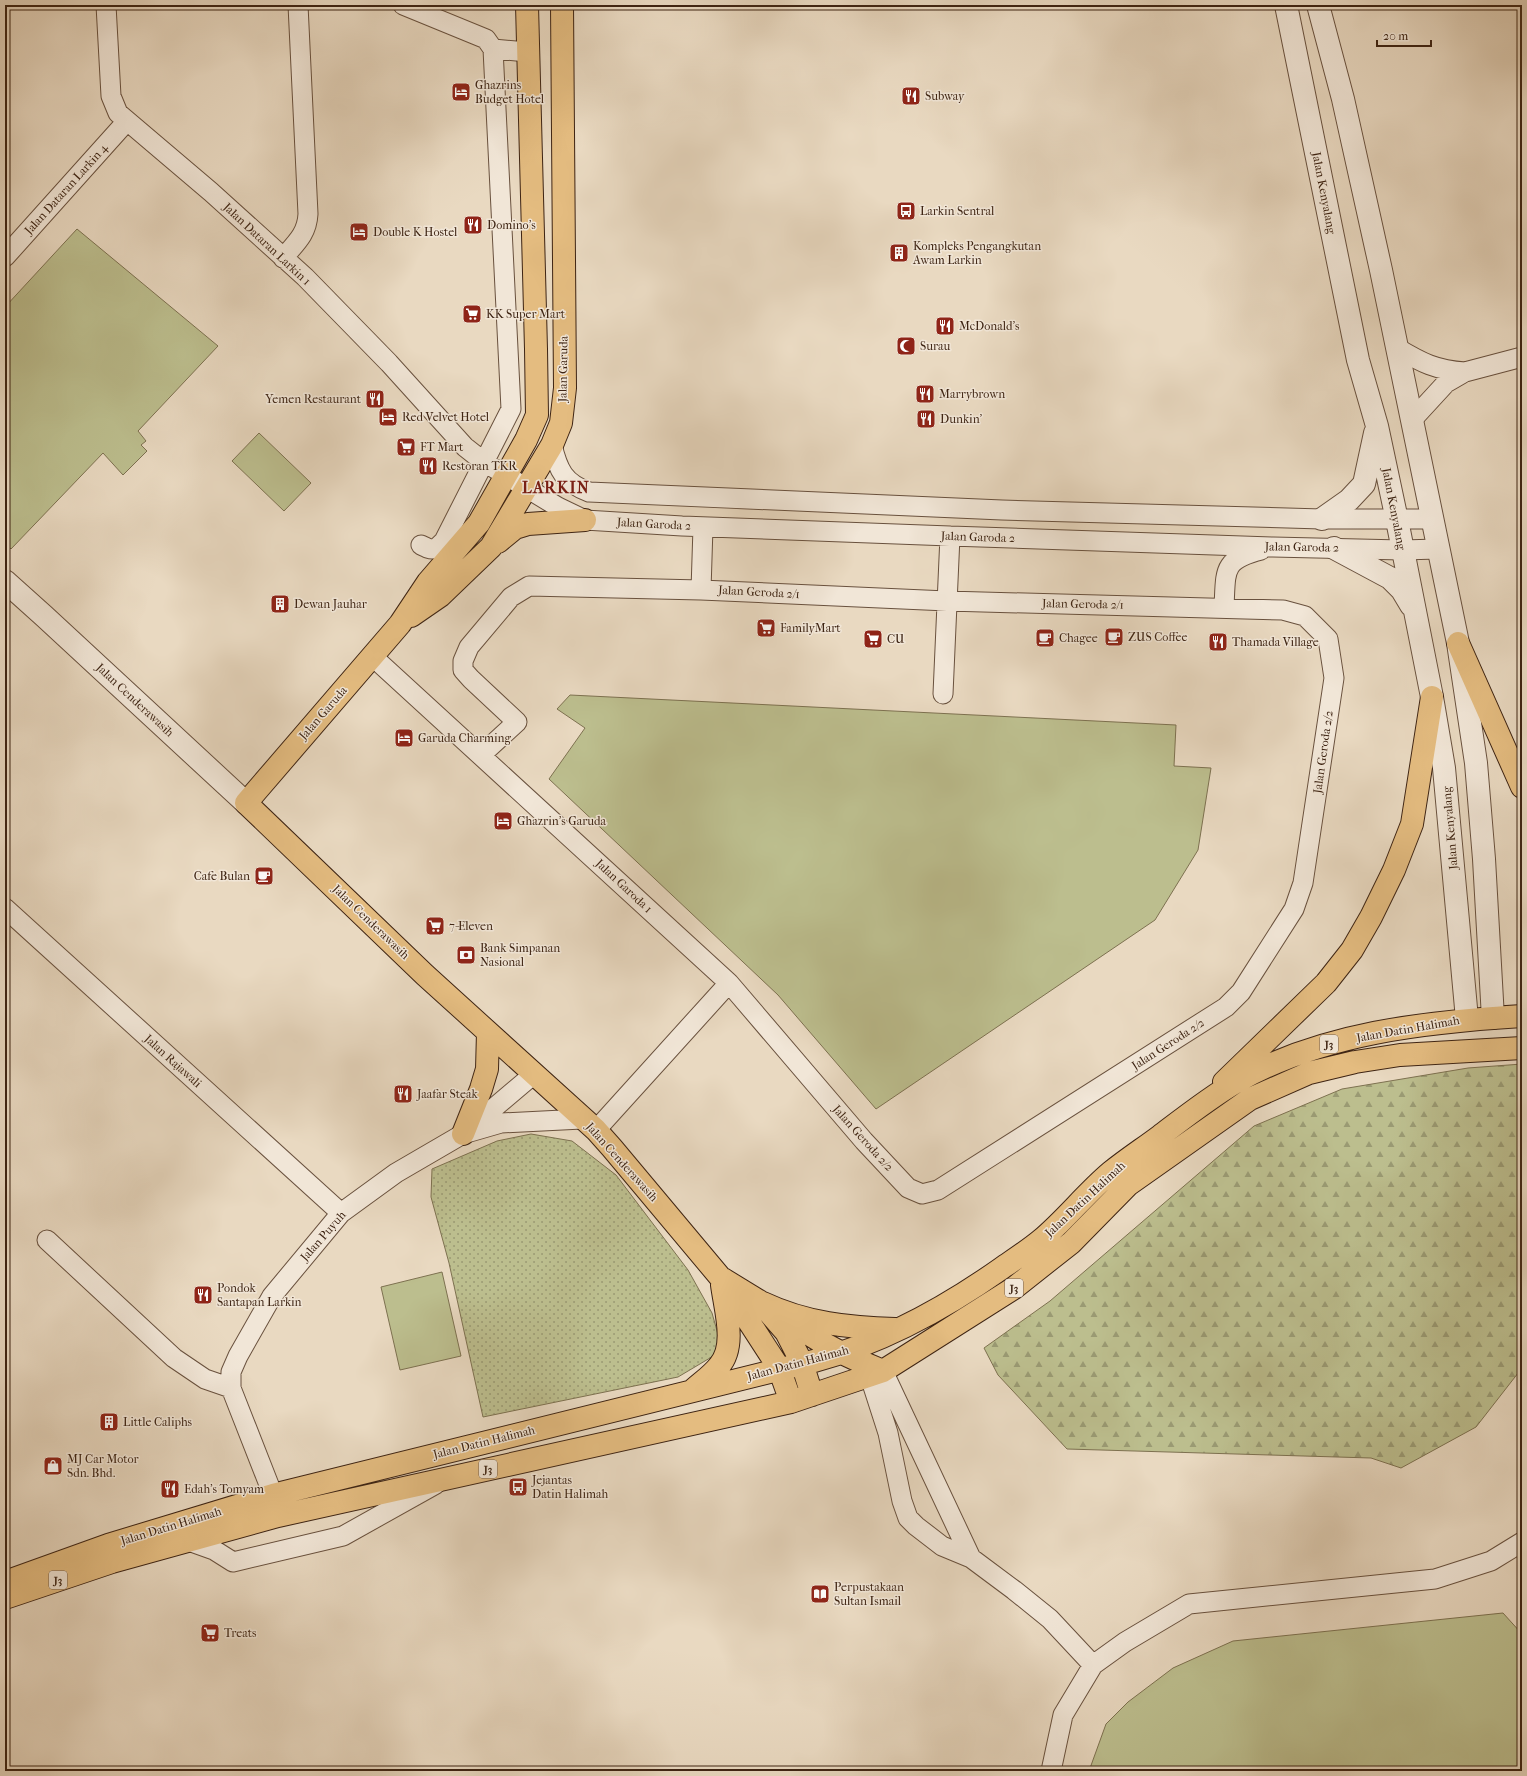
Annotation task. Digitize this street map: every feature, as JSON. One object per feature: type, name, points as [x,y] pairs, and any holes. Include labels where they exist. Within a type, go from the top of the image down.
[{"type":"main road","name":"Jalan Garuda","points":[[246,803],[400,624],[428,582],[479,523],[526,440],[537,415],[527,5]]},
{"type":"main road","name":"Jalan Garuda","points":[[400,624],[440,596],[491,548],[552,445],[561,423],[565,388],[562,5]]},
{"type":"main road","points":[[491,548],[515,528],[528,524],[585,520]]},
{"type":"main road","points":[[1458,643],[1522,787]]},
{"type":"main road","points":[[1203,1103],[1326,982],[1352,950],[1371,917],[1394,870],[1412,824],[1432,697]]},
{"type":"main road","name":"Jalan Cenderawasih","points":[[246,803],[425,975],[589,1125],[634,1173],[720,1278],[779,1368],[790,1402]]},
{"type":"main road","name":"Jalan Datin Halimah","points":[[871,1365],[901,1329],[969,1292],[1041,1240],[1110,1173],[1203,1103],[1238,1081],[1283,1061],[1334,1043],[1400,1028],[1467,1019],[1522,1016]]},
{"type":"main road","points":[[1481,1036],[1488,1029],[1494,1018]]},
{"type":"main road","points":[[1467,1019],[1475,1031],[1481,1036]]},
{"type":"main road","points":[[463,1134],[481,1089],[487,1069],[488,1032]]},
{"type":"main road","points":[[1400,1055],[1481,1036],[1522,1036]]},
{"type":"main road","name":"Jalan Datin Halimah","points":[[5,1598],[112,1562],[186,1540],[278,1516],[790,1402],[812,1395],[1014,1288],[1071,1243],[1128,1185],[1250,1099],[1309,1073],[1354,1062],[1400,1055],[1522,1048]]},
{"type":"main road","points":[[692,1391],[720,1366],[726,1353],[729,1339],[720,1278]]},
{"type":"main road","name":"Jalan Cenderawasih","points":[[720,1278],[759,1301],[786,1332],[802,1363],[812,1395]]},
{"type":"main road","points":[[759,1301],[778,1310],[819,1322],[855,1328],[901,1329]]},
{"type":"main road","points":[[778,1310],[798,1326],[842,1353],[871,1365]]},
{"type":"main road","name":"Jalan Datin Halimah","points":[[5,1582],[108,1545],[273,1495],[842,1353]]},
{"type":"street","name":"Jalan Dataran Larkin 1","points":[[106,5],[112,96],[118,112],[211,192],[283,258],[389,363],[465,447],[484,462],[506,475]]},
{"type":"street","points":[[283,258],[303,235],[308,226],[298,5]]},
{"type":"street","points":[[403,5],[486,39],[493,49],[511,398],[511,409],[507,419],[444,541],[437,548],[431,550],[421,545]]},
{"type":"street","name":"Jalan Kenyalang","points":[[1286,5],[1358,360],[1377,426],[1398,520],[1402,550],[1432,697],[1444,768],[1467,1019]]},
{"type":"street","points":[[1290,26],[1319,11],[1343,99],[1397,348],[1422,476],[1458,643],[1476,763],[1484,859],[1494,1018]]},
{"type":"street","points":[[493,49],[527,52]]},
{"type":"street","name":"Jalan Dataran Larkin 4","points":[[5,257],[127,121]]},
{"type":"street","points":[[1397,348],[1421,362],[1444,370],[1465,372]]},
{"type":"street","points":[[1412,420],[1446,383],[1465,372],[1522,357]]},
{"type":"street","points":[[1322,519],[1349,500],[1364,484],[1377,426]]},
{"type":"street","points":[[552,445],[556,461],[562,474],[575,485],[589,492],[1002,510],[1322,519],[1432,519]]},
{"type":"street","name":"Jalan Garoda 2","points":[[506,475],[558,507],[585,520],[703,527],[1273,547],[1402,550],[1438,549]]},
{"type":"street","points":[[701,590],[703,527]]},
{"type":"street","points":[[943,694],[950,536]]},
{"type":"street","points":[[1224,607],[1226,576],[1231,563],[1245,554],[1273,547]]},
{"type":"street","points":[[1334,548],[1390,578],[1402,590],[1414,611]]},
{"type":"street","name":"Jalan Cenderawasih","points":[[5,581],[246,803]]},
{"type":"street","name":"Jalan Geroda 2/1","points":[[481,755],[517,722],[471,680],[463,670],[462,661],[469,646],[511,597],[529,586],[701,590],[948,601],[1224,607]]},
{"type":"street","name":"Jalan Geroda 2/2","points":[[729,983],[864,1141],[908,1188],[922,1194],[938,1190],[1226,1007],[1242,992],[1294,909],[1299,896],[1303,883],[1334,678],[1328,638],[1305,616],[1283,610],[1224,607]]},
{"type":"street","name":"Jalan Garoda 1","points":[[372,656],[729,983]]},
{"type":"street","name":"Jalan Rajawali","points":[[5,908],[341,1213]]},
{"type":"street","points":[[589,1125],[729,983]]},
{"type":"street","points":[[463,1134],[534,1074]]},
{"type":"street","name":"Jalan Puyuh","points":[[273,1495],[231,1388],[231,1372],[238,1356],[272,1296],[341,1213],[396,1173],[463,1134],[501,1123],[589,1125]]},
{"type":"street","points":[[47,1240],[174,1358],[205,1379],[231,1388]]},
{"type":"street","points":[[871,1365],[971,1558]]},
{"type":"street","points":[[871,1365],[888,1433],[902,1501],[908,1518],[942,1546],[971,1558],[1014,1590],[1050,1619],[1093,1665]]},
{"type":"street","points":[[186,1540],[214,1550],[233,1562],[336,1538],[343,1536],[382,1515],[447,1478]]},
{"type":"street","points":[[1052,1771],[1063,1715],[1093,1665],[1125,1642],[1189,1604],[1435,1579],[1491,1561],[1522,1542]]},
{"type":"green space","points":[[77,229],[218,346],[138,431],[146,441],[141,445],[147,451],[123,475],[103,453],[11,549],[5,543],[5,307]]},
{"type":"green space","points":[[259,433],[311,483],[284,511],[232,461]]},
{"type":"green space","points":[[570,695],[1176,725],[1174,766],[1211,768],[1198,850],[1155,920],[876,1109],[778,995],[549,779],[585,728],[557,709]]},
{"type":"green space","points":[[1522,1064],[1522,1368],[1476,1427],[1401,1468],[1371,1458],[1067,1449],[998,1375],[984,1348],[1050,1301],[1254,1126],[1342,1089],[1468,1068]]},
{"type":"green space","points":[[531,1134],[572,1141],[616,1175],[688,1270],[712,1313],[721,1345],[715,1355],[678,1377],[483,1417],[449,1263],[431,1197],[432,1169],[497,1141]]},
{"type":"green space","points":[[442,1272],[461,1356],[400,1370],[381,1287]]},
{"type":"green space","points":[[1503,1613],[1522,1634],[1522,1771],[1089,1771],[1106,1724],[1128,1702],[1173,1668],[1233,1641]]},
{"type":"place","name":"Ghazrins Budget Hotel","points":[[461,92]]},
{"type":"place","name":"Subway","points":[[911,96]]},
{"type":"place","name":"Larkin Sentral","points":[[906,211]]},
{"type":"place","name":"Domino's","points":[[473,225]]},
{"type":"place","name":"Double K Hostel","points":[[359,232]]},
{"type":"place","name":"Kompleks Pengangkutan Awam Larkin","points":[[899,253]]},
{"type":"place","name":"KK Super Mart","points":[[472,314]]},
{"type":"place","name":"McDonald's","points":[[945,326]]},
{"type":"place","name":"Surau","points":[[906,346]]},
{"type":"place","name":"Marrybrown","points":[[925,394]]},
{"type":"place","name":"Yemen Restaurant","points":[[375,399]]},
{"type":"place","name":"Red Velvet Hotel","points":[[388,417]]},
{"type":"place","name":"Dunkin'","points":[[926,419]]},
{"type":"place","name":"FT Mart","points":[[406,447]]},
{"type":"place","name":"Restoran TKR","points":[[428,466]]},
{"type":"place","name":"Dewan Jauhar","points":[[280,604]]},
{"type":"place","name":"FamilyMart","points":[[766,628]]},
{"type":"place","name":"ZUS Coffee","points":[[1114,637]]},
{"type":"place","name":"Chagee","points":[[1045,638]]},
{"type":"place","name":"CU","points":[[873,639]]},
{"type":"place","name":"Thamada Village","points":[[1218,642]]},
{"type":"place","name":"Garuda Charming","points":[[404,738]]},
{"type":"place","name":"Ghazrin's Garuda","points":[[503,821]]},
{"type":"place","name":"Cafe Bulan","points":[[264,876]]},
{"type":"place","name":"7-Eleven","points":[[435,926]]},
{"type":"place","name":"Bank Simpanan Nasional","points":[[466,955]]},
{"type":"place","name":"Jaafar Steak","points":[[403,1094]]},
{"type":"place","name":"Pondok Santapan Larkin","points":[[203,1295]]},
{"type":"place","name":"Little Caliphs","points":[[109,1422]]},
{"type":"place","name":"MJ Car Motor Sdn. Bhd.","points":[[53,1466]]},
{"type":"place","name":"Jejantas Datin Halimah","points":[[518,1487]]},
{"type":"place","name":"Edah’s Tomyam","points":[[170,1489]]},
{"type":"place","name":"Perpustakaan Sultan Ismail","points":[[820,1594]]},
{"type":"place","name":"Treats","points":[[210,1633]]},
{"type":"district","name":"LARKIN","points":[[556,487]]}]
